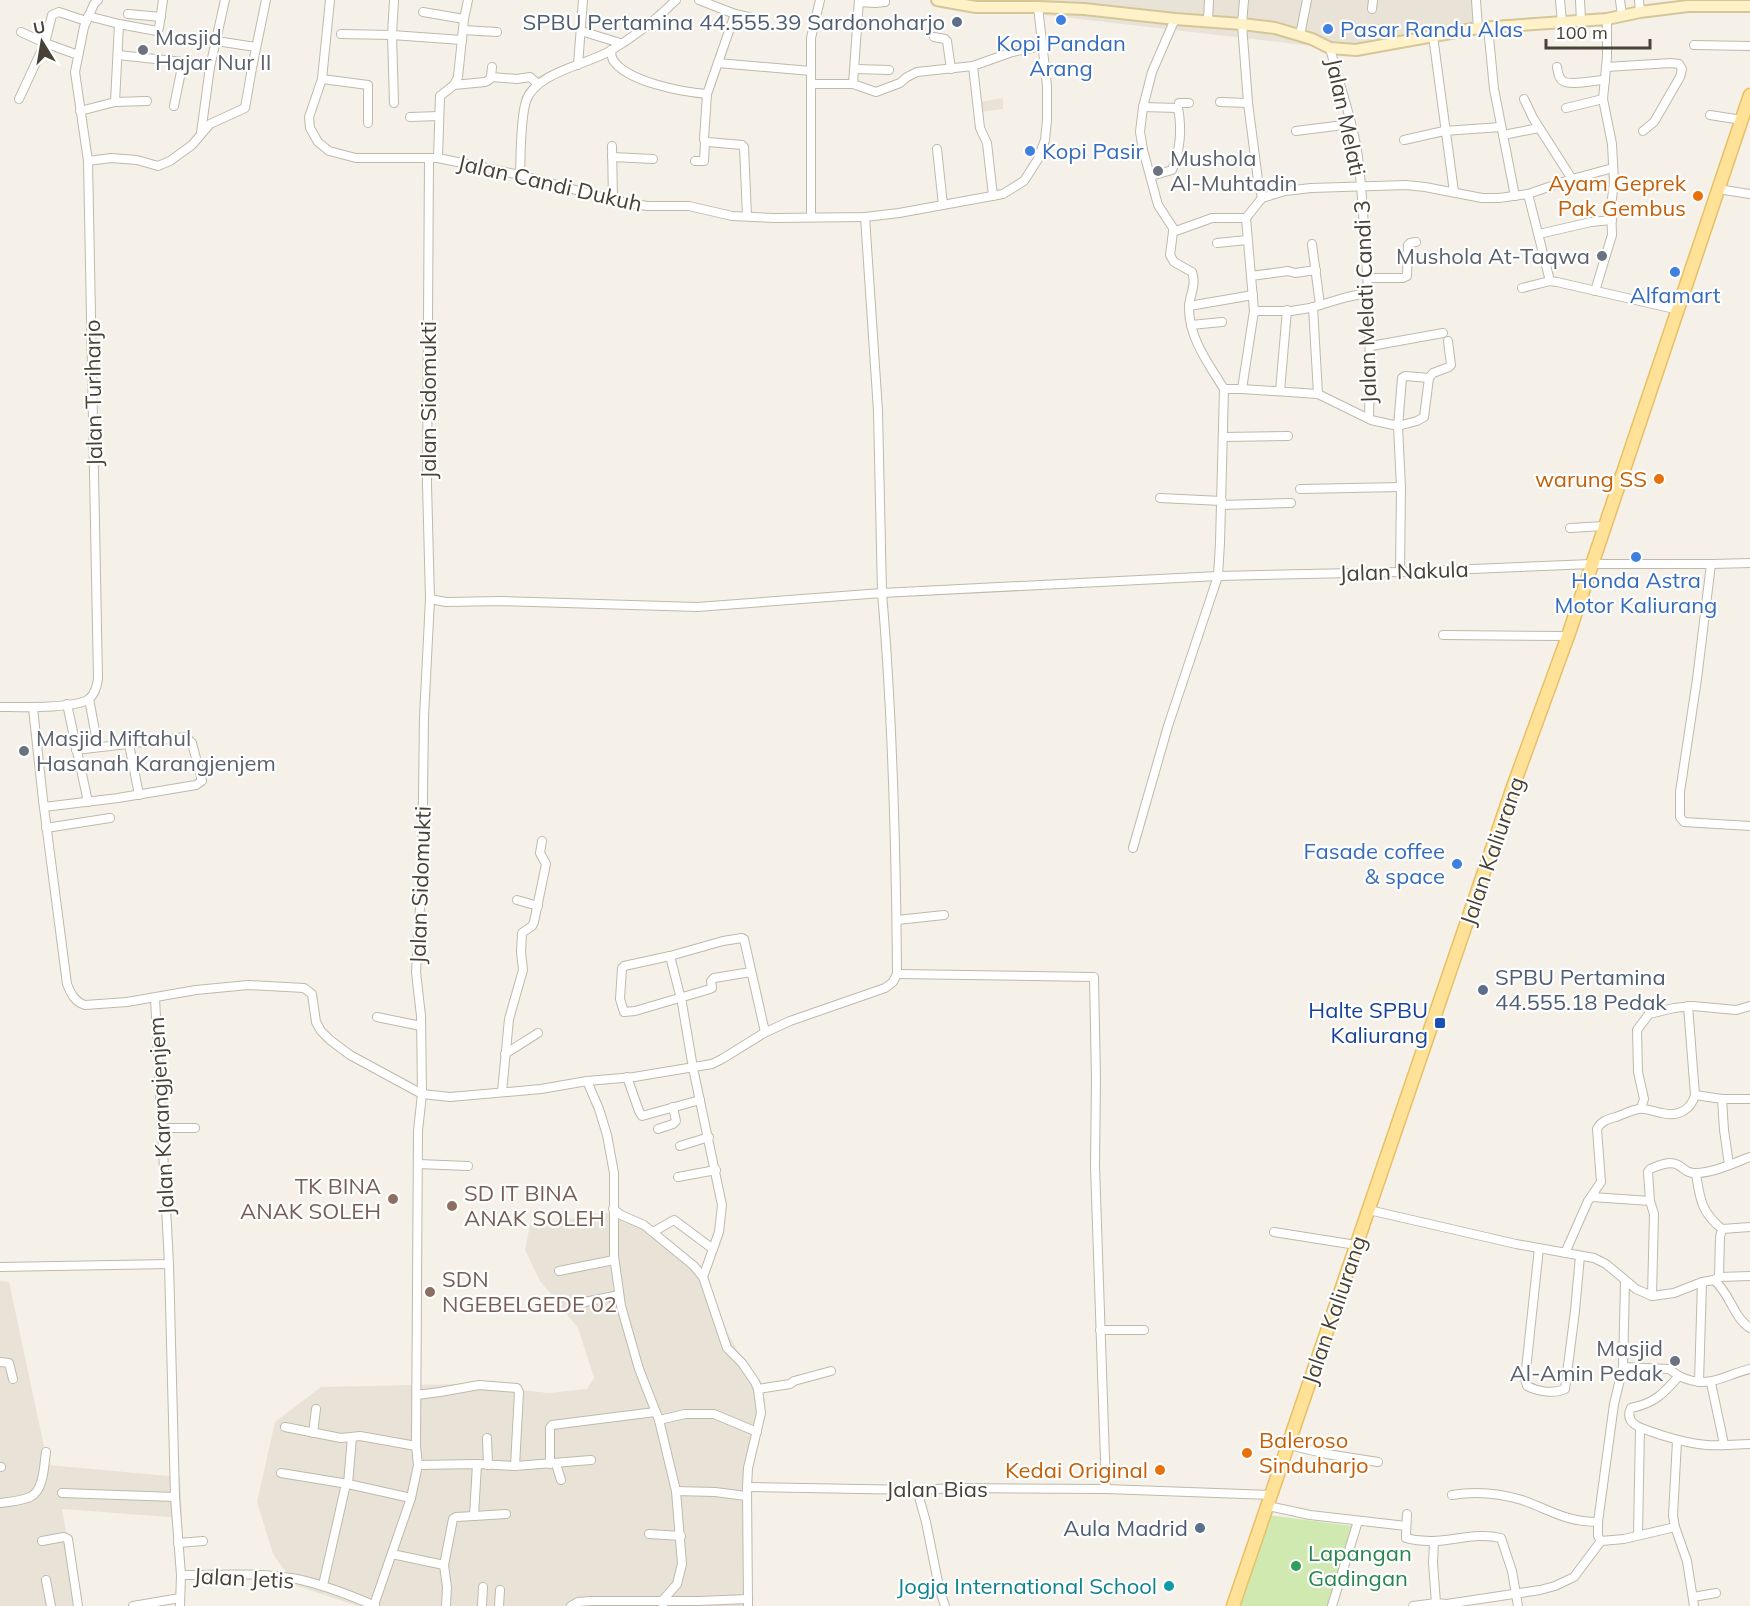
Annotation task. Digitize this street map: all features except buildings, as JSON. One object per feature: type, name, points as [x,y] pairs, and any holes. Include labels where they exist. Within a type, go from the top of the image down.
[{"type":"main road","points":[[937,0],[1038,7],[1084,4],[1175,19],[1275,28],[1330,48],[1356,50],[1483,27],[1607,19],[1688,3],[1750,6]]},
{"type":"main road","name":"Jalan Kaliurang","points":[[1233,1606],[1516,779],[1568,636],[1750,95]]},
{"type":"street","name":"Jalan Turiharjo","points":[[89,699],[97,687],[98,678],[88,162],[75,72],[87,19],[98,0]]},
{"type":"street","points":[[19,99],[45,44],[52,15],[55,12],[157,31],[163,0]]},
{"type":"street","points":[[201,133],[210,67],[225,0]]},
{"type":"street","points":[[88,162],[111,158],[137,160],[158,166],[170,161],[192,145],[210,124],[245,108],[266,0]]},
{"type":"street","points":[[330,0],[322,79],[368,85],[368,123]]},
{"type":"street","points":[[394,0],[392,35],[394,103]]},
{"type":"street","points":[[438,158],[440,96],[454,85],[458,76],[468,0]]},
{"type":"street","points":[[578,65],[583,0]]},
{"type":"street","points":[[520,175],[526,100],[538,84],[611,50],[652,21],[676,0]]},
{"type":"street","points":[[699,0],[735,14],[762,20]]},
{"type":"street","points":[[811,217],[811,38],[820,0]]},
{"type":"street","points":[[853,84],[859,1],[875,3],[885,2],[885,0]]},
{"type":"street","points":[[1208,21],[1209,0]]},
{"type":"street","points":[[1244,0],[1242,24],[1248,103],[1262,198]]},
{"type":"street","points":[[1300,36],[1307,0]]},
{"type":"street","points":[[1476,0],[1515,196]]},
{"type":"street","points":[[1560,0],[1562,22]]},
{"type":"street","points":[[1580,0],[1581,21]]},
{"type":"street","points":[[1620,0],[1622,16]]},
{"type":"street","points":[[1639,0],[1640,12]]},
{"type":"street","name":"Jalan Candi Dukuh","points":[[322,79],[309,117],[310,128],[318,142],[329,151],[356,158],[438,158],[520,175],[613,200],[647,206],[689,206],[732,216],[865,217],[1003,194],[1024,181],[1035,165],[1045,140],[1047,120],[1047,86],[1038,7]]},
{"type":"street","points":[[423,12],[464,19]]},
{"type":"street","points":[[128,14],[161,17]]},
{"type":"street","points":[[695,161],[704,161],[707,94],[735,14]]},
{"type":"street","points":[[1133,848],[1168,726],[1218,576],[1222,503],[1224,389],[1200,351],[1191,325],[1189,306],[1195,280],[1192,272],[1174,262],[1170,255],[1173,228],[1158,205],[1140,132],[1143,106],[1152,72],[1175,19]]},
{"type":"street","points":[[1595,291],[1612,235],[1612,144],[1603,99],[1607,19]]},
{"type":"street","points":[[115,102],[119,24]]},
{"type":"street","points":[[463,30],[497,32]]},
{"type":"street","points":[[581,31],[620,43]]},
{"type":"street","points":[[21,33],[78,55]]},
{"type":"street","points":[[341,34],[462,40]]},
{"type":"street","points":[[1433,36],[1454,192]]},
{"type":"street","points":[[934,37],[945,39],[951,69]]},
{"type":"street","points":[[216,41],[256,47]]},
{"type":"street","points":[[1694,45],[1750,46]]},
{"type":"street","points":[[812,84],[853,84],[876,92],[917,72],[973,66],[1012,52],[1042,46]]},
{"type":"street","name":"Jalan Melati","points":[[1330,48],[1352,124],[1361,187]]},
{"type":"street","points":[[611,50],[613,59],[621,68],[634,76],[660,85],[707,94]]},
{"type":"street","points":[[118,55],[210,67]]},
{"type":"street","points":[[174,106],[183,62]]},
{"type":"street","points":[[718,63],[812,71]]},
{"type":"street","points":[[1606,67],[1671,63],[1681,66],[1680,77],[1663,107],[1654,122],[1643,131]]},
{"type":"street","points":[[973,66],[980,128],[987,143],[993,196]]},
{"type":"street","points":[[491,77],[492,67]]},
{"type":"street","points":[[1557,68],[1558,77],[1563,82],[1605,80]]},
{"type":"street","points":[[855,69],[889,70]]},
{"type":"street","points":[[454,85],[485,81],[491,77],[517,79],[530,77],[538,84]]},
{"type":"street","points":[[1524,99],[1539,128],[1572,179]]},
{"type":"street","points":[[1566,108],[1603,99]]},
{"type":"street","points":[[80,111],[115,102],[147,101]]},
{"type":"street","points":[[1220,102],[1248,103]]},
{"type":"street","points":[[1151,176],[1172,170],[1177,159],[1181,129],[1179,103],[1189,103]]},
{"type":"street","points":[[1143,106],[1178,108]]},
{"type":"street","points":[[1710,115],[1742,120]]},
{"type":"street","points":[[411,117],[439,116]]},
{"type":"street","points":[[1296,131],[1352,124]]},
{"type":"street","points":[[1404,140],[1444,131],[1502,131],[1539,128]]},
{"type":"street","points":[[705,142],[744,147],[747,216]]},
{"type":"street","points":[[612,146],[613,200]]},
{"type":"street","points":[[937,149],[943,205]]},
{"type":"street","points":[[612,157],[653,159]]},
{"type":"street","name":"Jalan Sidomukti","points":[[375,1606],[411,1498],[418,1465],[416,1446],[418,1131],[422,1094],[421,1026],[416,972],[422,875],[424,717],[430,599],[427,484],[429,158]]},
{"type":"street","points":[[1242,388],[1254,311],[1245,218],[1262,198],[1285,191],[1311,188],[1406,186],[1482,198],[1528,195],[1572,179],[1613,168]]},
{"type":"street","name":"Jalan Melati Candi 3","points":[[1361,187],[1371,346],[1369,418]]},
{"type":"street","points":[[1718,189],[1750,194]]},
{"type":"street","points":[[1528,195],[1550,281]]},
{"type":"street","points":[[155,998],[196,990],[248,985],[304,988],[312,994],[316,1022],[321,1031],[350,1055],[422,1094],[450,1097],[541,1089],[693,1068],[722,1059],[765,1032],[790,1021],[885,988],[893,982],[897,974],[894,782],[882,593],[878,411],[865,217]]},
{"type":"street","points":[[1173,232],[1212,218],[1245,218]]},
{"type":"street","points":[[1539,234],[1591,222],[1612,220]]},
{"type":"street","points":[[1217,243],[1247,240]]},
{"type":"street","points":[[1368,278],[1407,276],[1408,245],[1416,242]]},
{"type":"street","points":[[1312,244],[1316,270],[1318,394]]},
{"type":"street","points":[[1251,276],[1316,270]]},
{"type":"street","points":[[1522,288],[1550,281],[1679,310]]},
{"type":"street","points":[[1254,311],[1317,306],[1367,294]]},
{"type":"street","points":[[1189,306],[1253,295]]},
{"type":"street","points":[[1280,392],[1287,310]]},
{"type":"street","points":[[1191,325],[1222,322]]},
{"type":"street","points":[[1371,346],[1443,333]]},
{"type":"street","points":[[1224,389],[1242,388],[1318,394],[1375,422],[1398,426],[1424,417],[1429,378],[1433,373],[1451,365],[1448,341]]},
{"type":"street","points":[[1400,572],[1401,487],[1398,426],[1402,378],[1405,376],[1429,378]]},
{"type":"street","points":[[1223,437],[1288,436]]},
{"type":"street","points":[[1300,489],[1401,487]]},
{"type":"street","points":[[1160,498],[1222,503],[1291,503]]},
{"type":"street","points":[[1570,528],[1604,526]]},
{"type":"street","name":"Jalan Nakula","points":[[430,599],[446,602],[501,601],[697,607],[882,593],[1218,576],[1400,572],[1591,564],[1750,562]]},
{"type":"street","points":[[1711,564],[1680,792],[1680,817],[1684,822],[1750,826]]},
{"type":"street","points":[[1443,635],[1568,636]]},
{"type":"street","points":[[0,707],[33,708],[80,703],[89,699],[98,747]]},
{"type":"street","points":[[67,704],[88,802]]},
{"type":"street","name":"Jalan Karangjenjem","points":[[33,708],[67,984],[74,998],[86,1005],[155,998],[169,1264],[175,1497],[181,1575],[180,1602]]},
{"type":"street","points":[[44,807],[140,795],[201,783],[192,744],[186,737],[76,750]]},
{"type":"street","points":[[129,744],[140,795]]},
{"type":"street","points":[[46,828],[110,818]]},
{"type":"street","points":[[502,1092],[508,1019],[523,970],[522,933],[532,926],[546,864],[540,853],[542,841]]},
{"type":"street","points":[[517,900],[538,906]]},
{"type":"street","points":[[897,920],[944,915]]},
{"type":"street","points":[[751,972],[712,978],[710,989],[627,1012],[622,1010],[620,999],[622,968],[627,965],[742,938],[751,972],[765,1032]]},
{"type":"street","points":[[670,956],[722,1204],[719,1232],[703,1277]]},
{"type":"street","points":[[897,974],[1094,977],[1095,1166],[1106,1489]]},
{"type":"street","points":[[1565,1253],[1588,1201],[1600,1182],[1597,1129],[1600,1124],[1641,1108],[1666,1114],[1679,1112],[1688,1109],[1694,1101],[1688,1006]]},
{"type":"street","points":[[1641,1108],[1644,1099],[1638,1072],[1636,1030],[1649,1014],[1688,1006],[1736,1010],[1750,1006]]},
{"type":"street","points":[[377,1017],[421,1026]]},
{"type":"street","points":[[505,1054],[538,1033]]},
{"type":"street","points":[[627,1077],[642,1116],[700,1100]]},
{"type":"street","points":[[587,1081],[607,1135],[614,1173],[614,1260],[619,1295],[631,1345],[657,1416],[676,1491],[682,1564],[677,1584],[663,1603]]},
{"type":"street","points":[[1695,1095],[1722,1099],[1750,1099]]},
{"type":"street","points":[[1722,1099],[1729,1165]]},
{"type":"street","points":[[658,1130],[676,1121],[673,1107]]},
{"type":"street","points":[[161,1128],[195,1128]]},
{"type":"street","points":[[680,1146],[709,1137]]},
{"type":"street","points":[[1652,1296],[1654,1214],[1650,1201],[1648,1172],[1650,1169],[1670,1163],[1677,1164],[1689,1173],[1696,1174],[1750,1157]]},
{"type":"street","points":[[418,1164],[468,1166]]},
{"type":"street","points":[[678,1177],[716,1170]]},
{"type":"street","points":[[1696,1174],[1703,1206],[1710,1219],[1722,1229],[1750,1227]]},
{"type":"street","points":[[1592,1197],[1650,1201]]},
{"type":"street","points":[[574,1604],[590,1600],[748,1603],[747,1487],[748,1468],[761,1413],[758,1389],[742,1363],[727,1348],[703,1277],[694,1266],[644,1225],[613,1209]]},
{"type":"street","points":[[1369,1210],[1594,1258],[1606,1264],[1635,1289],[1652,1296],[1674,1293],[1716,1279],[1750,1276]]},
{"type":"street","points":[[652,1232],[674,1220],[713,1249]]},
{"type":"street","points":[[1722,1229],[1716,1279],[1743,1323],[1750,1328]]},
{"type":"street","points":[[1274,1232],[1356,1245]]},
{"type":"street","points":[[1539,1248],[1525,1379],[1527,1386],[1535,1390],[1557,1392],[1565,1389],[1580,1256]]},
{"type":"street","points":[[559,1271],[614,1260]]},
{"type":"street","points":[[0,1268],[169,1264]]},
{"type":"street","points":[[1601,1541],[1598,1522],[1614,1404],[1623,1367],[1625,1282]]},
{"type":"street","points":[[1699,1382],[1702,1282]]},
{"type":"street","points":[[580,1303],[619,1295]]},
{"type":"street","points":[[1100,1328],[1144,1328]]},
{"type":"street","points":[[0,1362],[9,1363],[13,1379]]},
{"type":"street","points":[[1623,1367],[1669,1369],[1687,1380],[1711,1383],[1750,1369]]},
{"type":"street","points":[[758,1389],[791,1383],[831,1371]]},
{"type":"street","points":[[1679,1376],[1662,1395],[1651,1402],[1631,1408],[1629,1412],[1631,1421],[1640,1428],[1677,1441],[1709,1445],[1750,1444]]},
{"type":"street","points":[[1711,1383],[1724,1444]]},
{"type":"street","points":[[417,1395],[479,1385],[517,1388],[519,1392],[515,1466]]},
{"type":"street","points":[[313,1433],[316,1409]]},
{"type":"street","points":[[561,1480],[553,1464],[550,1428],[552,1425],[685,1414],[714,1414],[757,1432]]},
{"type":"street","points":[[285,1427],[341,1438],[360,1436],[416,1446]]},
{"type":"street","points":[[1638,1535],[1640,1428]]},
{"type":"street","points":[[323,1585],[347,1484],[352,1437]]},
{"type":"street","points":[[487,1438],[488,1464]]},
{"type":"street","points":[[1677,1441],[1673,1495],[1675,1527],[1687,1561],[1694,1606]]},
{"type":"street","points":[[1289,1445],[1378,1462]]},
{"type":"street","points":[[0,1503],[27,1499],[35,1494],[44,1472],[46,1452]]},
{"type":"street","points":[[418,1465],[515,1466],[591,1461]]},
{"type":"street","points":[[474,1516],[477,1464]]},
{"type":"street","points":[[281,1473],[411,1498]]},
{"type":"street","name":"Jalan Bias","points":[[747,1487],[917,1490],[1106,1489],[1269,1500],[1310,1515],[1406,1526]]},
{"type":"street","points":[[917,1490],[945,1606]]},
{"type":"street","points":[[676,1491],[747,1496]]},
{"type":"street","points":[[62,1492],[175,1497]]},
{"type":"street","points":[[1452,1495],[1472,1492],[1501,1495],[1522,1500],[1565,1518],[1583,1522],[1598,1522]]},
{"type":"street","points":[[446,1606],[447,1587],[444,1565],[453,1519],[506,1514]]},
{"type":"street","points":[[1407,1514],[1406,1538],[1425,1542],[1483,1536],[1502,1539],[1517,1593],[1518,1606]]},
{"type":"street","points":[[1332,1606],[1358,1521]]},
{"type":"street","points":[[1413,1606],[1436,1603],[1447,1605],[1555,1586],[1574,1576],[1601,1541],[1624,1539],[1675,1527]]},
{"type":"street","points":[[649,1534],[681,1536]]},
{"type":"street","points":[[42,1541],[64,1537],[68,1539],[78,1606]]},
{"type":"street","points":[[178,1543],[203,1541]]},
{"type":"street","points":[[1434,1542],[1436,1603]]},
{"type":"street","points":[[392,1554],[444,1565]]},
{"type":"street","name":"Jalan Jetis","points":[[181,1575],[263,1575],[294,1579],[323,1585],[375,1606]]},
{"type":"street","points":[[46,1580],[51,1606]]},
{"type":"street","points":[[482,1606],[483,1587]]},
{"type":"street","points":[[499,1606],[500,1590]]},
{"type":"street","points":[[1693,1597],[1716,1593]]},
{"type":"street","points":[[133,1606],[180,1602]]},
{"type":"shaded area","points":[[961,0],[1477,0],[1478,28],[1330,48],[976,7]]},
{"type":"shaded area","points":[[1003,98],[1003,109],[980,112],[979,102]]},
{"type":"shaded area","points":[[608,1213],[642,1226],[701,1279],[707,1295],[765,1401],[752,1472],[749,1606],[357,1606],[295,1585],[273,1554],[257,1502],[275,1422],[321,1387],[460,1384],[549,1393],[587,1389],[594,1378],[578,1328],[540,1281],[525,1250],[530,1225]]},
{"type":"shaded area","points":[[0,1281],[9,1282],[48,1465],[180,1477],[182,1518],[62,1509],[79,1606],[0,1606]]},
{"type":"green space","name":"Lapangan Gadingan","points":[[1268,1515],[1352,1526],[1329,1606],[1238,1606]]},
{"type":"place","name":"Kopi Pandan Arang","points":[[1061,20]]},
{"type":"place","name":"SPBU Pertamina 44.555.39 Sardonoharjo","points":[[957,22]]},
{"type":"place","name":"Pasar Randu Alas","points":[[1328,29]]},
{"type":"place","name":"Masjid Hajar Nur II","points":[[143,50]]},
{"type":"place","name":"Kopi Pasir","points":[[1030,151]]},
{"type":"place","name":"Mushola Al-Muhtadin","points":[[1158,171]]},
{"type":"place","name":"Ayam Geprek Pak Gembus","points":[[1698,196]]},
{"type":"place","name":"Mushola At-Taqwa","points":[[1602,256]]},
{"type":"place","name":"Alfamart","points":[[1675,272]]},
{"type":"place","name":"warung SS","points":[[1659,479]]},
{"type":"place","name":"Honda Astra Motor Kaliurang","points":[[1636,557]]},
{"type":"place","name":"Masjid Miftahul Hasanah Karangjenjem","points":[[24,751]]},
{"type":"place","name":"Fasade coffee & space","points":[[1457,864]]},
{"type":"place","name":"SPBU Pertamina 44.555.18 Pedak","points":[[1483,990]]},
{"type":"place","name":"Halte SPBU Kaliurang","points":[[1440,1023]]},
{"type":"place","name":"TK BINA ANAK SOLEH","points":[[393,1199]]},
{"type":"place","name":"SD IT BINA ANAK SOLEH","points":[[452,1206]]},
{"type":"place","name":"SDN NGEBELGEDE 02","points":[[430,1292]]},
{"type":"place","name":"Masjid Al-Amin Pedak","points":[[1675,1361]]},
{"type":"place","name":"Baleroso Sinduharjo","points":[[1247,1453]]},
{"type":"place","name":"Kedai Original","points":[[1160,1470]]},
{"type":"place","name":"Aula Madrid","points":[[1200,1528]]},
{"type":"place","name":"Lapangan Gadingan","points":[[1296,1566]]},
{"type":"place","name":"Jogja International School","points":[[1169,1586]]}]
